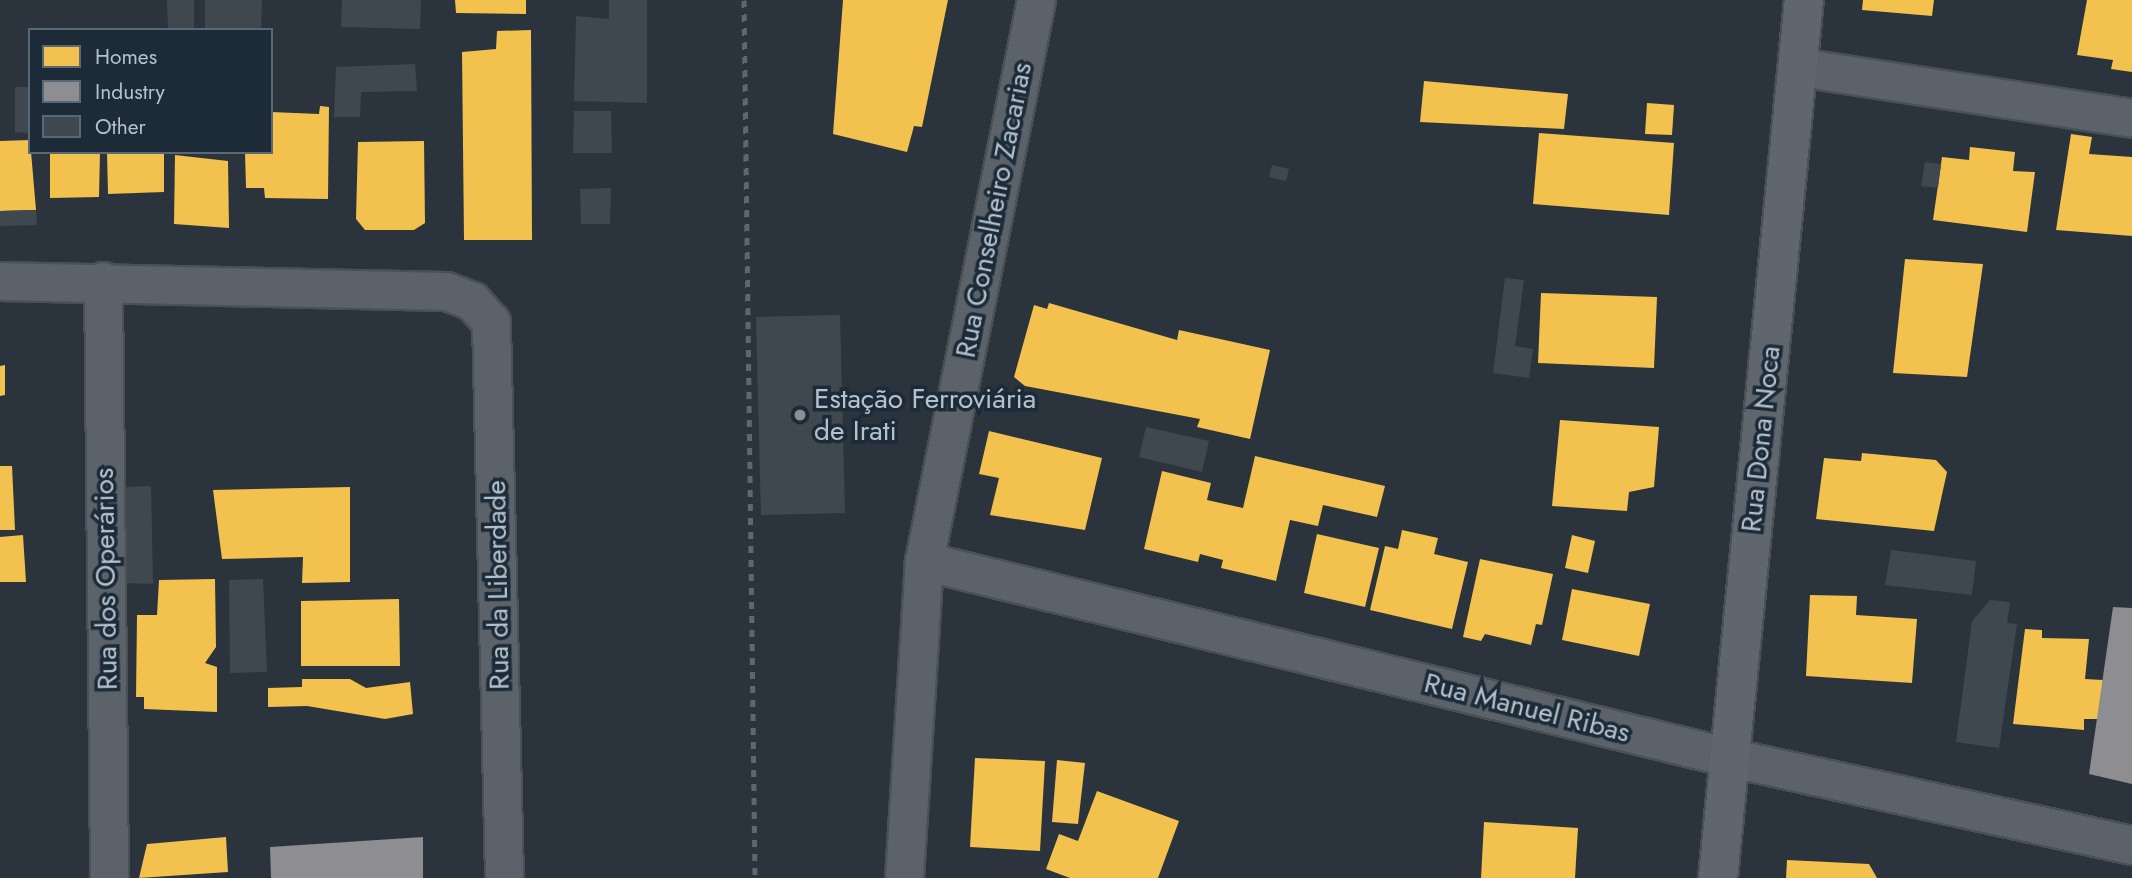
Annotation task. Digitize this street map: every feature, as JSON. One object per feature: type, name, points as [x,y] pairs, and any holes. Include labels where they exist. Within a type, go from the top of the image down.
[{"type":"street","name":"Rua Conselheiro Zacarias","points":[[904,878],[924,561],[1036,0]]},
{"type":"street","name":"Rua Dona Noca","points":[[1718,878],[1804,0]]},
{"type":"street","points":[[1799,67],[2132,118]]},
{"type":"street","points":[[0,281],[103,281]]},
{"type":"street","name":"Rua da Liberdade","points":[[103,281],[446,291],[472,301],[491,322],[504,878]]},
{"type":"street","name":"Rua dos Operários","points":[[103,281],[109,878]]},
{"type":"street","name":"Rua Manuel Ribas","points":[[924,561],[1728,757],[2132,845]]},
{"type":"building: Homes","points":[[455,0],[526,0],[526,14],[456,13]]},
{"type":"building: Homes","points":[[843,0],[948,0],[922,127],[914,126],[907,152],[833,134]]},
{"type":"building: Homes","points":[[1863,0],[1934,0],[1932,16],[1862,10]]},
{"type":"building: Homes","points":[[2087,0],[2132,0],[2132,72],[2111,69],[2113,60],[2077,55]]},
{"type":"building: Homes","points":[[531,30],[532,240],[464,240],[462,52],[496,49],[497,31]]},
{"type":"building: Homes","points":[[1424,81],[1568,94],[1564,129],[1420,122]]},
{"type":"building: Homes","points":[[1647,103],[1674,105],[1672,135],[1645,134]]},
{"type":"building: Homes","points":[[320,106],[329,107],[328,199],[265,198],[264,188],[246,188],[245,154],[273,154],[273,112],[319,114]]},
{"type":"building: Homes","points":[[1539,133],[1674,143],[1669,215],[1533,204]]},
{"type":"building: Homes","points":[[2071,134],[2092,137],[2089,154],[2132,157],[2132,236],[2056,230]]},
{"type":"building: Homes","points":[[28,140],[36,210],[0,211],[0,141]]},
{"type":"building: Homes","points":[[424,141],[425,223],[414,230],[365,230],[356,219],[358,142]]},
{"type":"building: Homes","points":[[1970,147],[2015,152],[2013,171],[2035,172],[2027,232],[1933,220],[1942,157],[1969,160]]},
{"type":"building: Homes","points":[[50,154],[100,154],[99,197],[50,198]]},
{"type":"building: Homes","points":[[107,154],[164,154],[164,192],[108,194]]},
{"type":"building: Homes","points":[[175,155],[228,161],[229,228],[174,224]]},
{"type":"building: Homes","points":[[1905,259],[1983,264],[1967,377],[1893,373]]},
{"type":"building: Homes","points":[[1541,293],[1657,297],[1654,368],[1538,363]]},
{"type":"building: Homes","points":[[1049,303],[1177,340],[1179,330],[1270,350],[1250,439],[1197,427],[1200,419],[1025,386],[1014,377],[1034,305],[1047,309]]},
{"type":"building: Homes","points":[[5,365],[5,395],[0,396],[0,366]]},
{"type":"building: Homes","points":[[1560,420],[1659,427],[1654,487],[1629,492],[1627,511],[1552,506]]},
{"type":"building: Homes","points":[[989,431],[1102,458],[1085,530],[990,515],[999,478],[979,474]]},
{"type":"building: Homes","points":[[1862,453],[1936,460],[1947,472],[1934,531],[1816,519],[1824,458],[1861,461]]},
{"type":"building: Homes","points":[[1255,456],[1385,486],[1377,517],[1323,505],[1318,526],[1290,520],[1276,581],[1221,568],[1223,560],[1200,554],[1198,562],[1144,549],[1162,471],[1211,483],[1207,500],[1243,508]]},
{"type":"building: Homes","points":[[0,466],[12,466],[15,530],[0,530]]},
{"type":"building: Homes","points":[[350,487],[350,582],[302,583],[303,557],[222,559],[213,490]]},
{"type":"building: Homes","points":[[1402,530],[1438,538],[1434,554],[1468,562],[1452,629],[1370,610],[1385,546],[1398,549]]},
{"type":"building: Homes","points":[[1317,534],[1379,548],[1365,607],[1304,593]]},
{"type":"building: Homes","points":[[23,535],[26,582],[0,582],[0,537]]},
{"type":"building: Homes","points":[[1572,535],[1595,541],[1588,573],[1565,568]]},
{"type":"building: Homes","points":[[1480,559],[1553,574],[1542,625],[1536,624],[1531,645],[1485,634],[1481,641],[1463,637]]},
{"type":"building: Homes","points":[[215,579],[216,647],[205,663],[217,667],[217,712],[144,709],[144,697],[136,697],[137,615],[157,615],[159,580]]},
{"type":"building: Homes","points":[[1572,589],[1650,604],[1639,656],[1562,640]]},
{"type":"building: Homes","points":[[1810,595],[1857,596],[1856,615],[1917,619],[1912,683],[1806,676]]},
{"type":"building: Homes","points":[[399,599],[400,666],[301,666],[301,601]]},
{"type":"building: Homes","points":[[2025,629],[2042,630],[2042,638],[2089,639],[2085,679],[2103,680],[2098,719],[2084,719],[2084,730],[2013,724]]},
{"type":"building: Homes","points":[[302,679],[350,679],[366,688],[410,682],[413,714],[385,719],[307,706],[268,707],[268,688],[302,687]]},
{"type":"building: Homes","points":[[975,758],[1045,761],[1040,851],[970,847]]},
{"type":"building: Homes","points":[[1057,760],[1085,763],[1078,824],[1052,822]]},
{"type":"building: Homes","points":[[1097,791],[1179,821],[1158,878],[1070,878],[1046,869],[1059,834],[1078,841]]},
{"type":"building: Homes","points":[[1484,822],[1578,828],[1575,878],[1481,878]]},
{"type":"building: Homes","points":[[226,837],[228,872],[139,878],[147,844]]},
{"type":"building: Homes","points":[[1787,860],[1869,864],[1877,878],[1786,878]]},
{"type":"building: Industry","points":[[2113,607],[2132,608],[2132,784],[2089,774]]},
{"type":"building: Industry","points":[[423,837],[423,878],[271,878],[270,847]]},
{"type":"building: Other","points":[[167,0],[194,0],[194,28],[168,28]]},
{"type":"building: Other","points":[[205,0],[262,0],[261,28],[205,28]]},
{"type":"building: Other","points":[[342,0],[421,0],[420,29],[341,27]]},
{"type":"building: Other","points":[[609,0],[647,0],[647,103],[574,101],[576,16],[609,19]]},
{"type":"building: Other","points":[[415,64],[417,91],[361,92],[360,117],[334,117],[336,67]]},
{"type":"building: Other","points":[[15,87],[28,87],[28,133],[15,132]]},
{"type":"building: Other","points":[[574,111],[611,111],[612,153],[573,153]]},
{"type":"building: Other","points":[[1925,162],[1941,164],[1938,188],[1921,186]]},
{"type":"building: Other","points":[[1272,165],[1289,169],[1286,181],[1269,177]]},
{"type":"building: Other","points":[[611,188],[610,224],[581,224],[580,189]]},
{"type":"building: Other","points":[[36,210],[37,225],[0,226],[0,211]]},
{"type":"building: Other","points":[[1505,278],[1524,280],[1515,346],[1533,349],[1529,378],[1493,373]]},
{"type":"building: Other","name":"Estação Ferroviária de Irati","points":[[840,315],[845,513],[761,515],[756,317]]},
{"type":"building: Other","points":[[1146,427],[1209,441],[1202,472],[1139,457]]},
{"type":"building: Other","points":[[151,486],[153,584],[124,583],[123,487]]},
{"type":"building: Other","points":[[1891,550],[1976,561],[1972,595],[1885,585]]},
{"type":"building: Other","points":[[263,579],[267,672],[230,673],[229,580]]},
{"type":"building: Other","points":[[1990,600],[2010,602],[2007,623],[2017,624],[1999,748],[1956,742],[1972,621]]},
{"type":"railway","points":[[744,0],[755,878]]},
{"type":"place","name":"Estação Ferroviária de Irati","points":[[800,415]]}]
